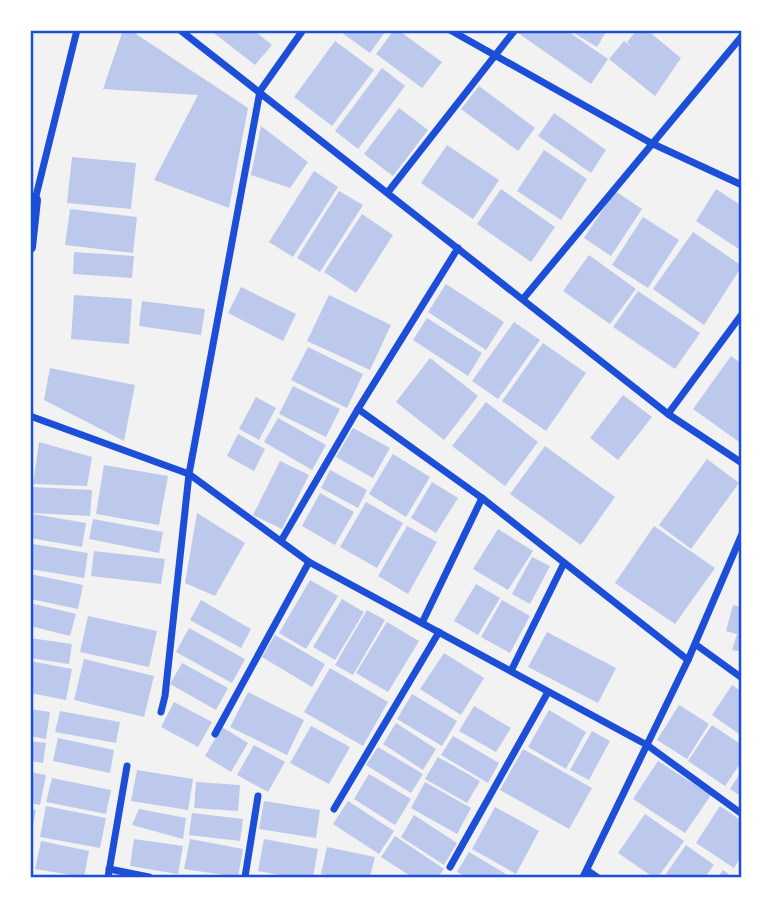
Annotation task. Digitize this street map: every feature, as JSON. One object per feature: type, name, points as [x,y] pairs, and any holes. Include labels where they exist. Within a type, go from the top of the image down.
[{"type":"street","points":[[30,247],[32,201],[77,30]]},
{"type":"street","points":[[180,30],[668,414],[742,463]]},
{"type":"street","points":[[161,712],[165,696],[189,474],[260,91],[303,30]]},
{"type":"street","points":[[450,30],[651,144],[742,185]]},
{"type":"street","points":[[388,192],[516,30]]},
{"type":"street","points":[[523,299],[742,36]]},
{"type":"street","points":[[281,541],[458,248]]},
{"type":"street","points":[[668,414],[739,326],[742,314]]},
{"type":"street","points":[[358,410],[482,498],[688,660]]},
{"type":"street","points":[[30,416],[189,474],[309,562],[646,745],[742,814]]},
{"type":"street","points":[[422,623],[482,498]]},
{"type":"street","points":[[597,877],[585,874],[688,660],[742,534]]},
{"type":"street","points":[[215,734],[309,562]]},
{"type":"street","points":[[511,671],[564,563]]},
{"type":"street","points":[[334,809],[439,632]]},
{"type":"street","points":[[695,644],[742,678]]},
{"type":"street","points":[[450,867],[548,692]]},
{"type":"street","points":[[127,766],[109,873],[149,877]]},
{"type":"street","points":[[245,877],[258,796]]},
{"type":"building","points":[[123,30],[130,30],[248,108],[229,208],[154,180],[198,95],[103,89]]},
{"type":"building","points":[[210,30],[258,30],[256,32],[272,45],[255,65]]},
{"type":"building","points":[[338,30],[383,30],[385,32],[370,53]]},
{"type":"building","points":[[394,30],[398,30],[442,62],[422,88],[376,54]]},
{"type":"building","points":[[520,30],[566,30],[608,59],[591,84],[518,33]]},
{"type":"building","points":[[569,30],[607,30],[597,47]]},
{"type":"building","points":[[637,30],[647,30],[681,58],[655,96],[609,59],[624,41],[633,48],[627,42]]},
{"type":"building","points":[[335,41],[374,70],[332,126],[294,97]]},
{"type":"building","points":[[382,68],[405,86],[358,149],[335,131]]},
{"type":"building","points":[[479,86],[535,128],[518,151],[461,109]]},
{"type":"building","points":[[399,108],[428,130],[393,176],[364,154]]},
{"type":"building","points":[[554,113],[606,150],[591,173],[538,136]]},
{"type":"building","points":[[261,126],[308,162],[290,188],[251,175]]},
{"type":"building","points":[[447,145],[499,180],[473,219],[421,183]]},
{"type":"building","points":[[544,150],[587,179],[561,220],[517,191]]},
{"type":"building","points":[[72,157],[136,163],[131,209],[67,203]]},
{"type":"building","points":[[314,171],[338,187],[293,257],[269,242]]},
{"type":"building","points":[[501,189],[555,227],[531,262],[477,224]]},
{"type":"building","points":[[716,189],[742,206],[742,251],[696,221]]},
{"type":"building","points":[[339,191],[363,205],[320,272],[297,258]]},
{"type":"building","points":[[615,191],[642,209],[611,256],[584,238]]},
{"type":"building","points":[[70,209],[137,217],[133,253],[65,245]]},
{"type":"building","points":[[362,214],[393,235],[356,293],[324,272]]},
{"type":"building","points":[[643,217],[679,240],[648,288],[612,265]]},
{"type":"building","points":[[693,232],[742,266],[704,325],[653,289]]},
{"type":"building","points":[[74,252],[134,256],[132,278],[73,274]]},
{"type":"building","points":[[589,255],[636,289],[610,324],[563,291]]},
{"type":"building","points":[[446,284],[504,322],[486,350],[428,312]]},
{"type":"building","points":[[241,287],[296,314],[283,341],[228,313]]},
{"type":"building","points":[[638,291],[700,333],[675,369],[613,327]]},
{"type":"building","points":[[74,295],[132,299],[129,344],[71,339]]},
{"type":"building","points":[[329,295],[391,325],[370,370],[307,341]]},
{"type":"building","points":[[142,301],[205,309],[201,335],[139,326]]},
{"type":"building","points":[[427,318],[482,353],[468,376],[413,340]]},
{"type":"building","points":[[514,322],[540,340],[498,399],[472,381]]},
{"type":"building","points":[[543,343],[586,373],[546,431],[502,401]]},
{"type":"building","points":[[308,347],[363,374],[347,408],[291,380]]},
{"type":"building","points":[[731,356],[742,364],[742,444],[693,409]]},
{"type":"building","points":[[430,358],[478,396],[444,440],[396,402]]},
{"type":"building","points":[[50,368],[135,385],[124,441],[44,400]]},
{"type":"building","points":[[293,386],[340,409],[326,437],[279,414]]},
{"type":"building","points":[[623,395],[652,417],[618,460],[590,438]]},
{"type":"building","points":[[256,397],[276,408],[259,440],[239,429]]},
{"type":"building","points":[[486,402],[538,442],[505,486],[452,446]]},
{"type":"building","points":[[278,418],[326,445],[312,470],[264,442]]},
{"type":"building","points":[[353,428],[390,448],[373,478],[336,457]]},
{"type":"building","points":[[238,434],[265,449],[254,471],[227,456]]},
{"type":"building","points":[[39,442],[92,457],[87,486],[33,484]]},
{"type":"building","points":[[545,446],[615,497],[581,545],[510,494]]},
{"type":"building","points":[[393,454],[430,477],[406,517],[369,494]]},
{"type":"building","points":[[707,459],[739,483],[691,549],[659,525]]},
{"type":"building","points":[[280,461],[309,475],[282,529],[253,515]]},
{"type":"building","points":[[104,465],[168,476],[159,525],[96,514]]},
{"type":"building","points":[[330,470],[367,490],[358,508],[321,488]]},
{"type":"building","points":[[432,482],[458,498],[436,533],[411,518]]},
{"type":"building","points":[[33,487],[92,490],[90,516],[31,513]]},
{"type":"building","points":[[320,493],[354,512],[335,545],[302,526]]},
{"type":"building","points":[[366,502],[403,523],[377,568],[340,547]]},
{"type":"building","points":[[197,513],[245,543],[215,596],[185,583]]},
{"type":"building","points":[[33,514],[86,523],[82,547],[30,538]]},
{"type":"building","points":[[93,519],[163,532],[159,553],[89,539]]},
{"type":"building","points":[[407,526],[437,542],[408,594],[378,576]]},
{"type":"building","points":[[654,526],[715,568],[675,624],[615,583]]},
{"type":"building","points":[[498,529],[533,551],[508,590],[473,569]]},
{"type":"building","points":[[33,544],[88,553],[84,578],[30,569]]},
{"type":"building","points":[[94,551],[165,559],[161,584],[91,576]]},
{"type":"building","points":[[532,557],[550,566],[530,604],[512,594]]},
{"type":"building","points":[[30,574],[83,585],[78,609],[30,599]]},
{"type":"building","points":[[310,580],[338,596],[306,649],[279,633]]},
{"type":"building","points":[[476,584],[500,598],[478,635],[454,621]]},
{"type":"building","points":[[342,599],[364,612],[335,660],[313,647]]},
{"type":"building","points":[[201,600],[251,629],[241,648],[190,620]]},
{"type":"building","points":[[502,600],[530,616],[510,653],[481,637]]},
{"type":"building","points":[[30,603],[76,614],[70,636],[30,626]]},
{"type":"building","points":[[733,605],[742,607],[742,652],[732,650],[737,634],[726,631]]},
{"type":"building","points":[[367,610],[385,620],[353,675],[335,665]]},
{"type":"building","points":[[88,616],[157,631],[149,667],[80,652]]},
{"type":"building","points":[[387,622],[419,641],[388,692],[356,673]]},
{"type":"building","points":[[189,628],[245,659],[232,683],[176,652]]},
{"type":"building","points":[[547,632],[616,668],[598,703],[528,667]]},
{"type":"building","points":[[275,635],[325,664],[312,687],[262,657]]},
{"type":"building","points":[[30,638],[72,644],[69,664],[30,658]]},
{"type":"building","points":[[444,653],[484,678],[461,715],[420,689]]},
{"type":"building","points":[[84,659],[154,676],[144,717],[74,700]]},
{"type":"building","points":[[30,661],[72,669],[66,700],[30,693]]},
{"type":"building","points":[[182,663],[228,688],[216,710],[170,684]]},
{"type":"building","points":[[330,668],[388,702],[363,746],[304,712]]},
{"type":"building","points":[[732,685],[742,692],[742,736],[712,715]]},
{"type":"building","points":[[248,692],[304,720],[287,755],[230,727]]},
{"type":"building","points":[[412,694],[457,721],[442,746],[397,719]]},
{"type":"building","points":[[174,702],[212,722],[198,747],[161,727]]},
{"type":"building","points":[[679,705],[709,724],[687,759],[657,740]]},
{"type":"building","points":[[474,706],[511,728],[496,752],[459,731]]},
{"type":"building","points":[[30,709],[50,712],[46,739],[30,736]]},
{"type":"building","points":[[549,710],[586,732],[566,769],[528,747]]},
{"type":"building","points":[[60,711],[120,722],[116,743],[55,732]]},
{"type":"building","points":[[396,723],[436,749],[423,770],[383,744]]},
{"type":"building","points":[[712,725],[742,745],[742,761],[725,786],[688,761]]},
{"type":"building","points":[[311,726],[350,747],[329,784],[290,763]]},
{"type":"building","points":[[222,727],[248,743],[231,772],[205,756]]},
{"type":"building","points":[[592,731],[610,741],[589,780],[570,770]]},
{"type":"building","points":[[453,736],[499,763],[488,783],[441,755]]},
{"type":"building","points":[[58,738],[114,750],[110,773],[53,761]]},
{"type":"building","points":[[30,741],[46,743],[43,763],[30,761]]},
{"type":"building","points":[[254,745],[285,762],[268,792],[237,775]]},
{"type":"building","points":[[378,747],[423,774],[411,793],[366,765]]},
{"type":"building","points":[[523,749],[592,788],[569,829],[500,790]]},
{"type":"building","points":[[438,757],[480,781],[467,803],[425,779]]},
{"type":"building","points":[[658,761],[711,795],[685,833],[633,799]]},
{"type":"building","points":[[137,770],[193,779],[188,810],[131,801]]},
{"type":"building","points":[[742,770],[742,797],[730,789]]},
{"type":"building","points":[[30,772],[46,775],[40,805],[30,803]]},
{"type":"building","points":[[369,774],[411,799],[395,825],[354,799]]},
{"type":"building","points":[[52,778],[111,790],[106,814],[46,802]]},
{"type":"building","points":[[196,782],[240,785],[238,811],[194,808]]},
{"type":"building","points":[[425,782],[471,808],[457,834],[411,808]]},
{"type":"building","points":[[264,801],[320,810],[316,838],[259,829]]},
{"type":"building","points":[[348,801],[394,831],[379,854],[333,824]]},
{"type":"building","points":[[46,806],[106,818],[100,848],[40,837]]},
{"type":"building","points":[[720,806],[742,821],[742,855],[734,868],[696,843]]},
{"type":"building","points":[[495,807],[539,831],[516,874],[472,849]]},
{"type":"building","points":[[30,809],[36,810],[31,834],[30,834]]},
{"type":"building","points":[[139,809],[186,818],[183,839],[132,825]]},
{"type":"building","points":[[192,813],[243,819],[240,841],[189,835]]},
{"type":"building","points":[[645,814],[684,841],[658,877],[653,877],[618,853]]},
{"type":"building","points":[[414,815],[457,843],[444,865],[401,837]]},
{"type":"building","points":[[395,836],[444,869],[438,877],[412,877],[381,857]]},
{"type":"building","points":[[134,839],[183,846],[178,874],[130,866]]},
{"type":"building","points":[[190,839],[243,849],[238,877],[184,869]]},
{"type":"building","points":[[264,839],[318,849],[313,877],[292,877],[258,871]]},
{"type":"building","points":[[41,841],[89,851],[84,877],[35,869]]},
{"type":"building","points":[[686,845],[714,865],[705,877],[664,877]]},
{"type":"building","points":[[327,847],[375,857],[370,877],[321,874]]},
{"type":"building","points":[[469,852],[506,874],[504,877],[466,877],[457,872]]},
{"type":"building","points":[[723,870],[732,877],[718,877]]}]
